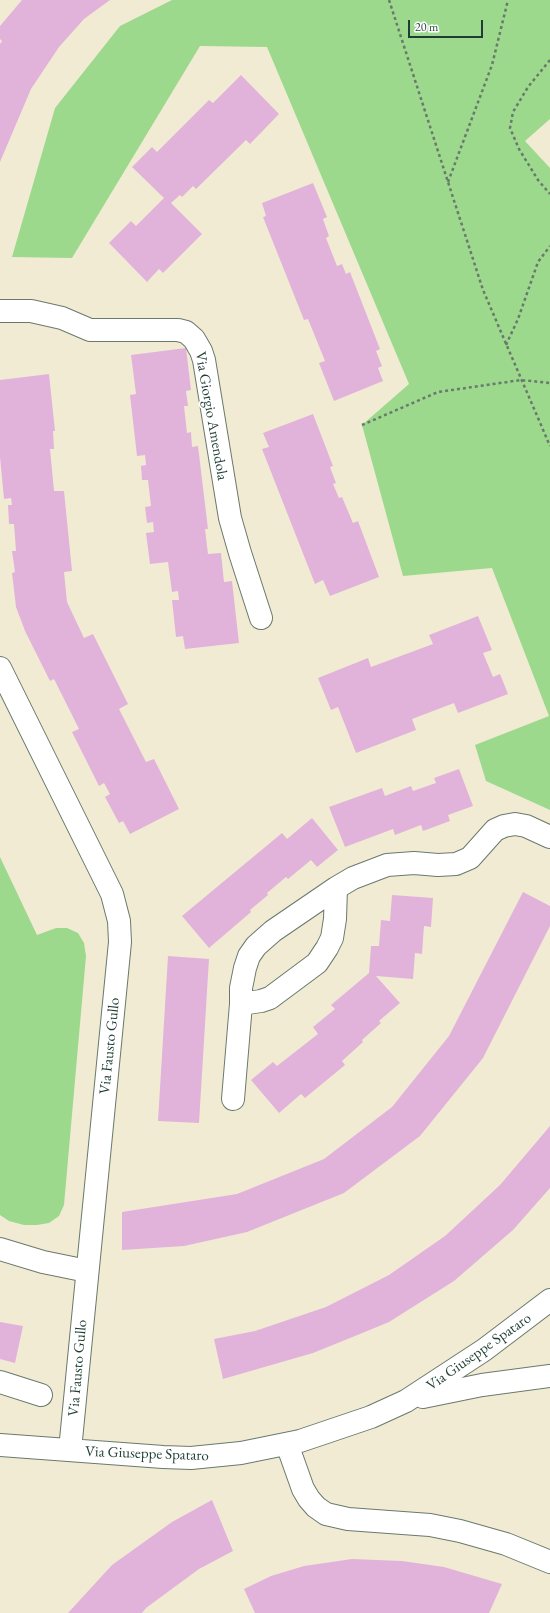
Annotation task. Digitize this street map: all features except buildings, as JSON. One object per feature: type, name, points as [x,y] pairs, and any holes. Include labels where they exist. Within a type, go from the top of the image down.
[{"type":"street","name":"Via Giorgio Amendola","points":[[0,311],[31,311],[62,318],[90,330],[178,330],[186,332],[194,339],[204,360],[230,518],[261,618]]},
{"type":"street","name":"Via Fausto Gullo","points":[[0,668],[112,894],[118,921],[120,942],[70,1450]]},
{"type":"street","points":[[233,1099],[241,988],[245,968],[249,956],[256,946],[273,931],[336,888],[361,874],[387,865],[414,863],[438,865],[456,864],[470,858],[495,830],[504,826],[515,824],[541,833]]},
{"type":"street","points":[[241,1004],[262,1001],[270,998],[311,968],[322,957],[332,938],[336,888]]},
{"type":"street","points":[[0,1249],[36,1260],[88,1271]]},
{"type":"street","name":"Via Giuseppe Spataro","points":[[0,1445],[163,1458],[192,1458],[234,1454],[312,1438],[406,1401],[484,1350],[550,1300]]},
{"type":"street","name":"Via Giuseppe Spataro","points":[[406,1401],[482,1385],[550,1376]]},
{"type":"street","points":[[0,1382],[41,1395]]},
{"type":"street","points":[[287,1444],[303,1489],[316,1507],[326,1514],[348,1519],[422,1524],[460,1531],[501,1542],[550,1562]]},
{"type":"path","points":[[389,0],[483,290],[550,446]]},
{"type":"path","points":[[448,182],[492,65],[508,0]]},
{"type":"path","points":[[550,60],[528,87],[513,112],[510,128],[519,149],[538,180],[550,194]]},
{"type":"path","points":[[506,345],[518,319],[538,262],[550,246]]},
{"type":"path","points":[[362,425],[438,392],[522,380],[550,383]]},
{"type":"green space","points":[[172,0],[550,0],[550,119],[525,141],[550,168],[550,810],[486,781],[475,745],[549,716],[492,568],[403,576],[362,425],[409,384],[267,47],[200,46],[72,258],[12,257],[55,108],[120,26]]},
{"type":"green space","points":[[0,857],[37,935],[56,928],[67,928],[78,933],[84,943],[86,956],[64,1205],[59,1216],[49,1223],[37,1225],[24,1225],[9,1221],[0,1215]]}]
